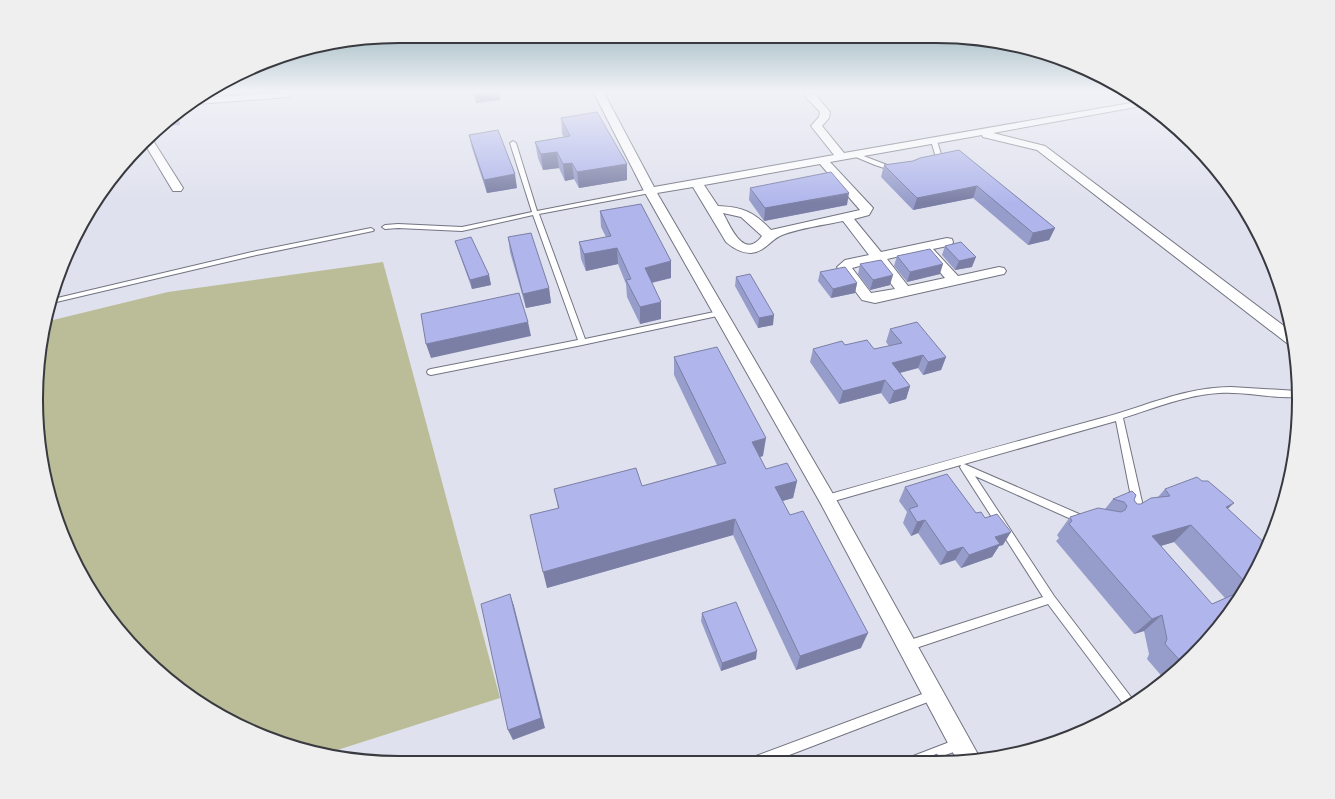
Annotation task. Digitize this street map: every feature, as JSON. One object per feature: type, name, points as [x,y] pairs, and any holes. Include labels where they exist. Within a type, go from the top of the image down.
[{"type":"street","points":[[617,128],[650,191],[827,499],[966,754]]},
{"type":"street","points":[[818,128],[841,156]]},
{"type":"street","points":[[650,191],[823,161],[841,156],[979,134],[1042,134],[1062,128]]},
{"type":"street","points":[[979,134],[1042,134],[1286,334]]},
{"type":"street","points":[[150,144],[177,188]]},
{"type":"street","points":[[696,182],[731,239],[738,246],[750,249],[762,245],[769,236],[798,226],[865,212],[867,208],[823,161]]},
{"type":"street","points":[[714,210],[745,213],[753,218],[769,236]]},
{"type":"street","points":[[846,217],[905,292]]},
{"type":"street","points":[[947,242],[878,256],[850,263],[844,267],[846,272],[866,296],[875,298],[999,271]]},
{"type":"street","points":[[925,247],[955,281]]},
{"type":"lane","points":[[924,166],[937,160],[938,154],[934,141]]},
{"type":"lane","points":[[513,143],[535,213],[582,342]]},
{"type":"lane","points":[[853,154],[885,167],[897,169]]},
{"type":"lane","points":[[384,227],[398,226],[462,229],[535,213],[650,191]]},
{"type":"lane","points":[[57,301],[252,254],[371,230]]},
{"type":"lane","points":[[431,372],[719,313]]},
{"type":"lane","points":[[827,499],[952,462],[1119,417],[1193,394],[1228,390],[1292,394]]},
{"type":"lane","points":[[1119,417],[1137,502],[1136,506],[1125,517]]},
{"type":"lane","points":[[952,462],[1092,523]]},
{"type":"lane","points":[[965,468],[1050,599],[1127,700]]},
{"type":"lane","points":[[907,646],[1050,599]]},
{"type":"lane","points":[[772,756],[934,695]]},
{"type":"lane","points":[[928,756],[960,744]]},
{"type":"green space","points":[[383,262],[500,698],[337,750],[307,744],[263,729],[221,708],[201,696],[164,668],[131,635],[103,598],[91,578],[70,536],[55,492],[46,446],[44,423],[43,400],[46,353],[52,320],[168,292]]},
{"type":"building","points":[[566,128],[606,128],[627,164],[577,172],[572,163],[563,164],[557,152],[541,154],[535,142],[570,136]]},
{"type":"building","points":[[498,130],[515,174],[484,180],[469,135]]},
{"type":"building","points":[[959,150],[1055,228],[1033,233],[977,186],[917,198],[884,165],[913,161],[920,158]]},
{"type":"building","points":[[831,172],[849,193],[765,208],[750,188]]},
{"type":"building","points":[[641,204],[671,261],[645,268],[661,302],[640,307],[626,280],[631,279],[617,248],[584,254],[579,242],[611,236],[600,211]]},
{"type":"building","points":[[531,233],[549,288],[523,294],[508,237]]},
{"type":"building","points":[[471,237],[489,275],[470,280],[455,241]]},
{"type":"building","points":[[961,242],[976,257],[959,261],[945,246]]},
{"type":"building","points":[[930,249],[943,264],[910,272],[897,256]]},
{"type":"building","points":[[881,260],[893,275],[873,280],[860,264]]},
{"type":"building","points":[[845,267],[857,283],[833,289],[820,272]]},
{"type":"building","points":[[750,274],[774,315],[759,318],[736,277]]},
{"type":"building","points":[[519,293],[528,322],[426,344],[421,314]]},
{"type":"building","points":[[917,322],[946,357],[928,362],[923,355],[892,363],[910,386],[894,391],[885,380],[843,391],[813,349],[842,341],[845,345],[867,340],[874,349],[902,343],[890,329]]},
{"type":"building","points":[[717,347],[766,438],[752,442],[766,469],[787,463],[797,481],[775,487],[790,515],[803,511],[868,633],[800,656],[735,519],[543,572],[530,515],[559,508],[554,489],[636,468],[642,486],[726,463],[674,357]]},
{"type":"building","points":[[947,474],[976,513],[981,512],[985,518],[997,514],[1011,532],[995,537],[1000,544],[969,555],[963,547],[947,552],[925,520],[917,522],[909,509],[918,506],[905,487]]},
{"type":"building","points":[[1197,477],[1202,481],[1208,481],[1234,503],[1226,507],[1263,541],[1243,580],[1191,525],[1152,536],[1212,604],[1234,594],[1204,635],[1179,660],[1165,644],[1167,639],[1162,615],[1152,619],[1069,524],[1072,521],[1070,517],[1098,508],[1121,512],[1125,510],[1127,506],[1124,502],[1113,499],[1132,491],[1136,495],[1134,500],[1137,504],[1141,504],[1151,498],[1170,496],[1165,489]]},
{"type":"building","points":[[510,594],[541,718],[508,730],[481,604]]},
{"type":"building","points":[[736,602],[757,651],[722,663],[702,613]]}]
